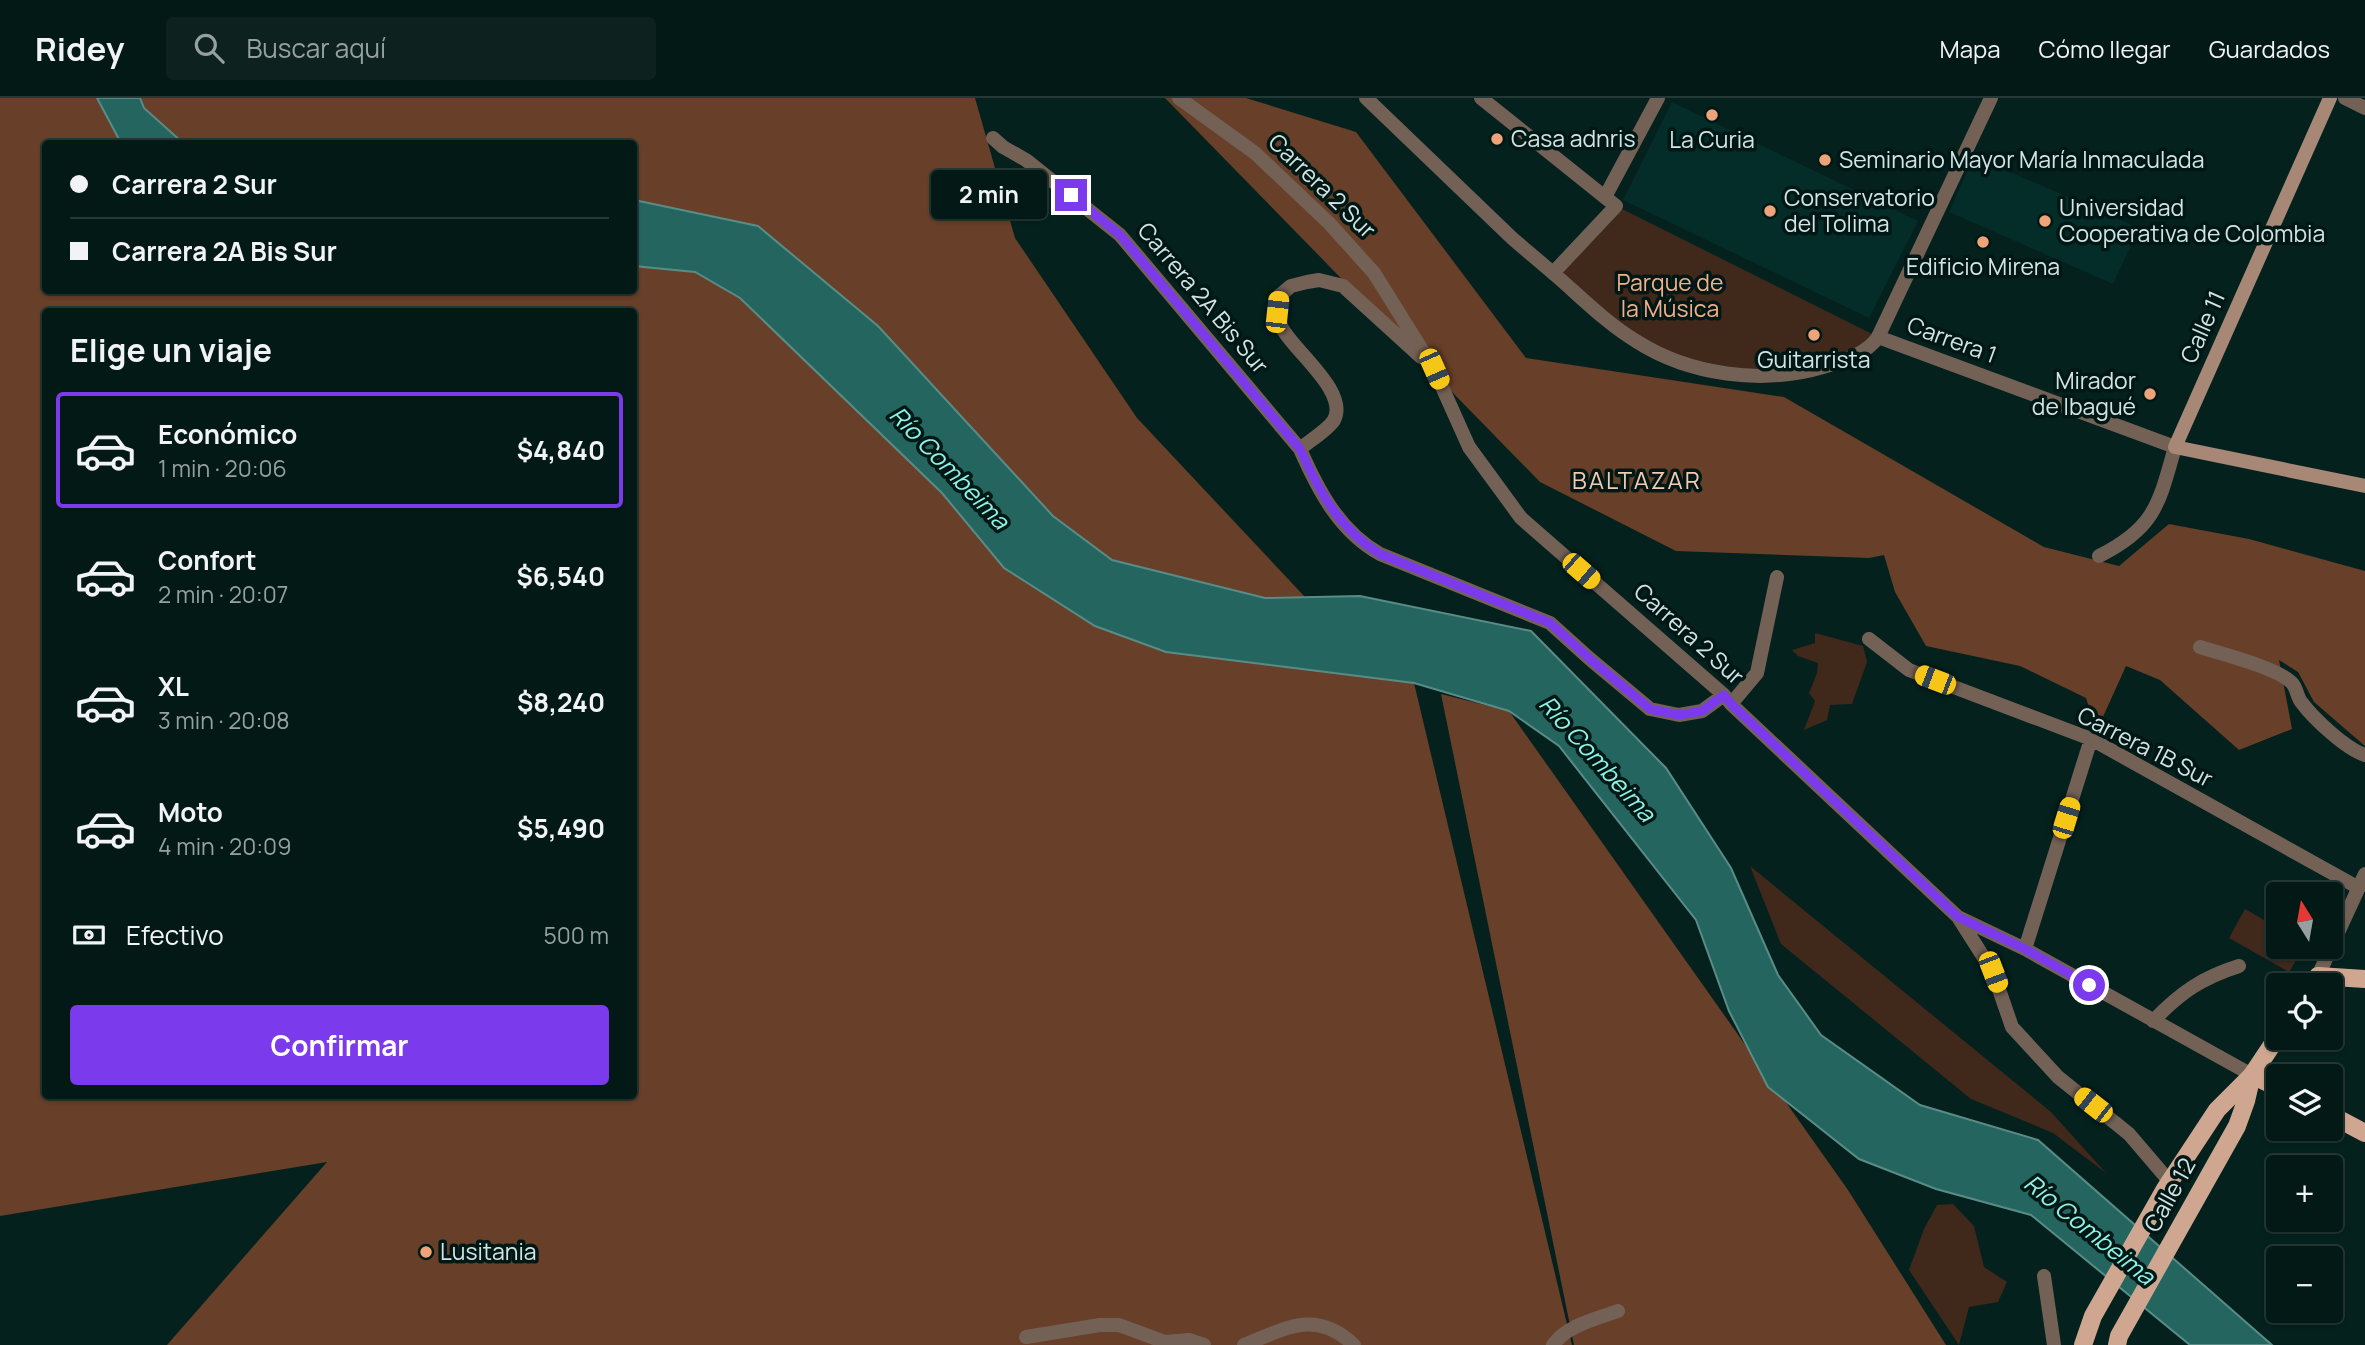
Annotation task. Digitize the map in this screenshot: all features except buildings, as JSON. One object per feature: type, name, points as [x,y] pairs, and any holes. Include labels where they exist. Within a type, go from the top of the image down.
[{"type":"main road","name":"Calle 11","points":[[2175,447],[2330,98]]},
{"type":"main road","name":"Carrera 1","points":[[2175,447],[2365,486]]},
{"type":"main road","points":[[2343,979],[2365,979]]},
{"type":"main road","name":"Calle 12","points":[[2082,1345],[2093,1316],[2167,1186],[2217,1110],[2252,1074],[2268,1050]]},
{"type":"main road","name":"Calle 12","points":[[2118,1340],[2237,1126],[2252,1074]]},
{"type":"main road","name":"Carrera 2 Sur","points":[[2252,1074],[2266,1082]]},
{"type":"main road","points":[[2343,1121],[2365,1133]]},
{"type":"street","name":"Carrera 2 Sur","points":[[1179,98],[1255,153],[1329,223],[1374,273],[1434,369],[1469,447],[1521,518],[1727,699],[1958,917],[2025,949],[2252,1074]]},
{"type":"street","name":"Carrera 1","points":[[1366,98],[1513,239],[1612,324],[1634,341],[1672,359],[1726,373],[1772,375],[1812,370],[1851,357],[1870,347],[1878,337],[2175,447]]},
{"type":"street","points":[[1481,98],[1611,201]]},
{"type":"street","points":[[1553,273],[1611,201],[1658,98]]},
{"type":"street","points":[[1878,337],[1991,98]]},
{"type":"street","points":[[2345,98],[2365,108]]},
{"type":"street","name":"Carrera 2A Bis Sur","points":[[993,138],[1026,160],[1120,235],[1300,449],[1319,491],[1362,544],[1380,554],[1550,623],[1650,709],[1679,715],[1702,711],[1727,699],[1757,673],[1777,577]]},
{"type":"street","points":[[1300,449],[1334,421],[1336,407],[1331,390],[1282,328],[1277,312],[1279,296],[1291,286],[1319,280],[1343,286],[1434,369]]},
{"type":"street","name":"Calle 11","points":[[2099,556],[2124,543],[2144,525],[2159,502],[2175,447]]},
{"type":"street","name":"Carrera 1B Sur","points":[[1869,639],[1909,670],[2091,739],[2359,888]]},
{"type":"street","points":[[2200,647],[2272,672],[2293,684],[2300,701],[2320,722],[2357,753],[2365,755]]},
{"type":"street","points":[[2025,949],[2091,739]]},
{"type":"street","points":[[2318,973],[2365,874]]},
{"type":"street","points":[[1958,917],[1993,972],[2012,1027],[2058,1077],[2129,1134],[2167,1186]]},
{"type":"street","points":[[2153,1021],[2178,995],[2219,972],[2239,965]]},
{"type":"street","points":[[2045,1276],[2054,1345]]},
{"type":"street","points":[[1553,1345],[1558,1338],[1576,1327],[1618,1311]]},
{"type":"street","points":[[1244,1345],[1287,1327],[1314,1324],[1339,1331],[1354,1345]]},
{"type":"street","points":[[1026,1337],[1100,1325],[1119,1325],[1164,1342],[1189,1340],[1204,1345]]},
{"type":"shaded area","points":[[0,98],[975,98],[1015,238],[1137,418],[1305,597],[1414,683],[1572,1345],[167,1345],[327,1162],[0,1216]]},
{"type":"shaded area","points":[[1165,98],[1246,98],[1356,132],[1526,358],[1784,397],[2044,547],[2119,566],[2169,524],[2249,539],[2365,571],[2365,746],[2314,702],[2298,672],[2279,660],[2292,729],[2239,750],[2160,680],[2126,666],[2097,730],[2086,698],[2020,666],[1926,646],[1895,592],[1884,555],[1869,558],[1676,551],[1540,482]]},
{"type":"shaded area","name":"Conservatorio del Tolima","points":[[1672,102],[1918,221],[1869,318],[1623,200]]},
{"type":"shaded area","name":"Universidad Cooperativa de Colombia","points":[[1974,156],[2139,228],[2113,284],[1949,212]]},
{"type":"shaded area","points":[[1441,694],[1509,711],[1848,1190],[1946,1345],[1574,1345]]},
{"type":"green space","name":"Parque de la Música","points":[[1616,206],[1878,337],[1851,357],[1752,376],[1652,351],[1553,273]]},
{"type":"green space","points":[[1815,633],[1863,646],[1867,662],[1852,704],[1830,705],[1827,720],[1804,730],[1815,701],[1809,693],[1818,663],[1798,656],[1792,650],[1815,643]]},
{"type":"green space","points":[[1750,866],[2051,1112],[2106,1173],[2053,1133],[1971,1099],[1781,944]]},
{"type":"green space","points":[[2245,909],[2266,921],[2266,959],[2229,938]]},
{"type":"green space","points":[[2266,959],[2297,959],[2289,972]]},
{"type":"green space","points":[[1953,1204],[1974,1226],[1984,1267],[2007,1282],[1998,1302],[1969,1307],[1959,1345],[1909,1270],[1924,1229],[1937,1205]]},
{"type":"water","points":[[97,98],[140,98],[144,108],[180,140],[119,140]]},
{"type":"water","name":"Río Combeima","points":[[637,201],[758,226],[878,326],[1053,516],[1112,560],[1265,598],[1360,596],[1531,631],[1666,768],[1731,868],[1778,975],[1821,1035],[1920,1105],[2038,1140],[2272,1345],[2190,1345],[2031,1215],[1936,1189],[1859,1159],[1768,1087],[1729,1011],[1696,920],[1559,746],[1509,711],[1414,683],[1166,652],[1095,626],[1004,568],[942,493],[740,298],[695,272],[637,266]]},
{"type":"place","name":"La Curia","points":[[1712,115]]},
{"type":"place","name":"Casa adnris","points":[[1497,139]]},
{"type":"place","name":"Seminario Mayor María Inmaculada","points":[[1825,160]]},
{"type":"place","name":"Conservatorio del Tolima","points":[[1770,211]]},
{"type":"place","name":"Universidad Cooperativa de Colombia","points":[[2045,221]]},
{"type":"place","name":"Edificio Mirena","points":[[1983,242]]},
{"type":"place","name":"Guitarrista","points":[[1814,335]]},
{"type":"place","name":"Mirador de Ibagué","points":[[2150,394]]},
{"type":"place","name":"Lusitania","points":[[426,1252]]},
{"type":"district","name":"BALTAZAR","points":[[1637,481]]},
{"type":"route","points":[[1071,195],[1120,235],[1300,449],[1319,491],[1362,544],[1380,554],[1550,623],[1650,709],[1679,715],[1702,711],[1724,695],[1958,917],[2025,949],[2089,985]]}]
